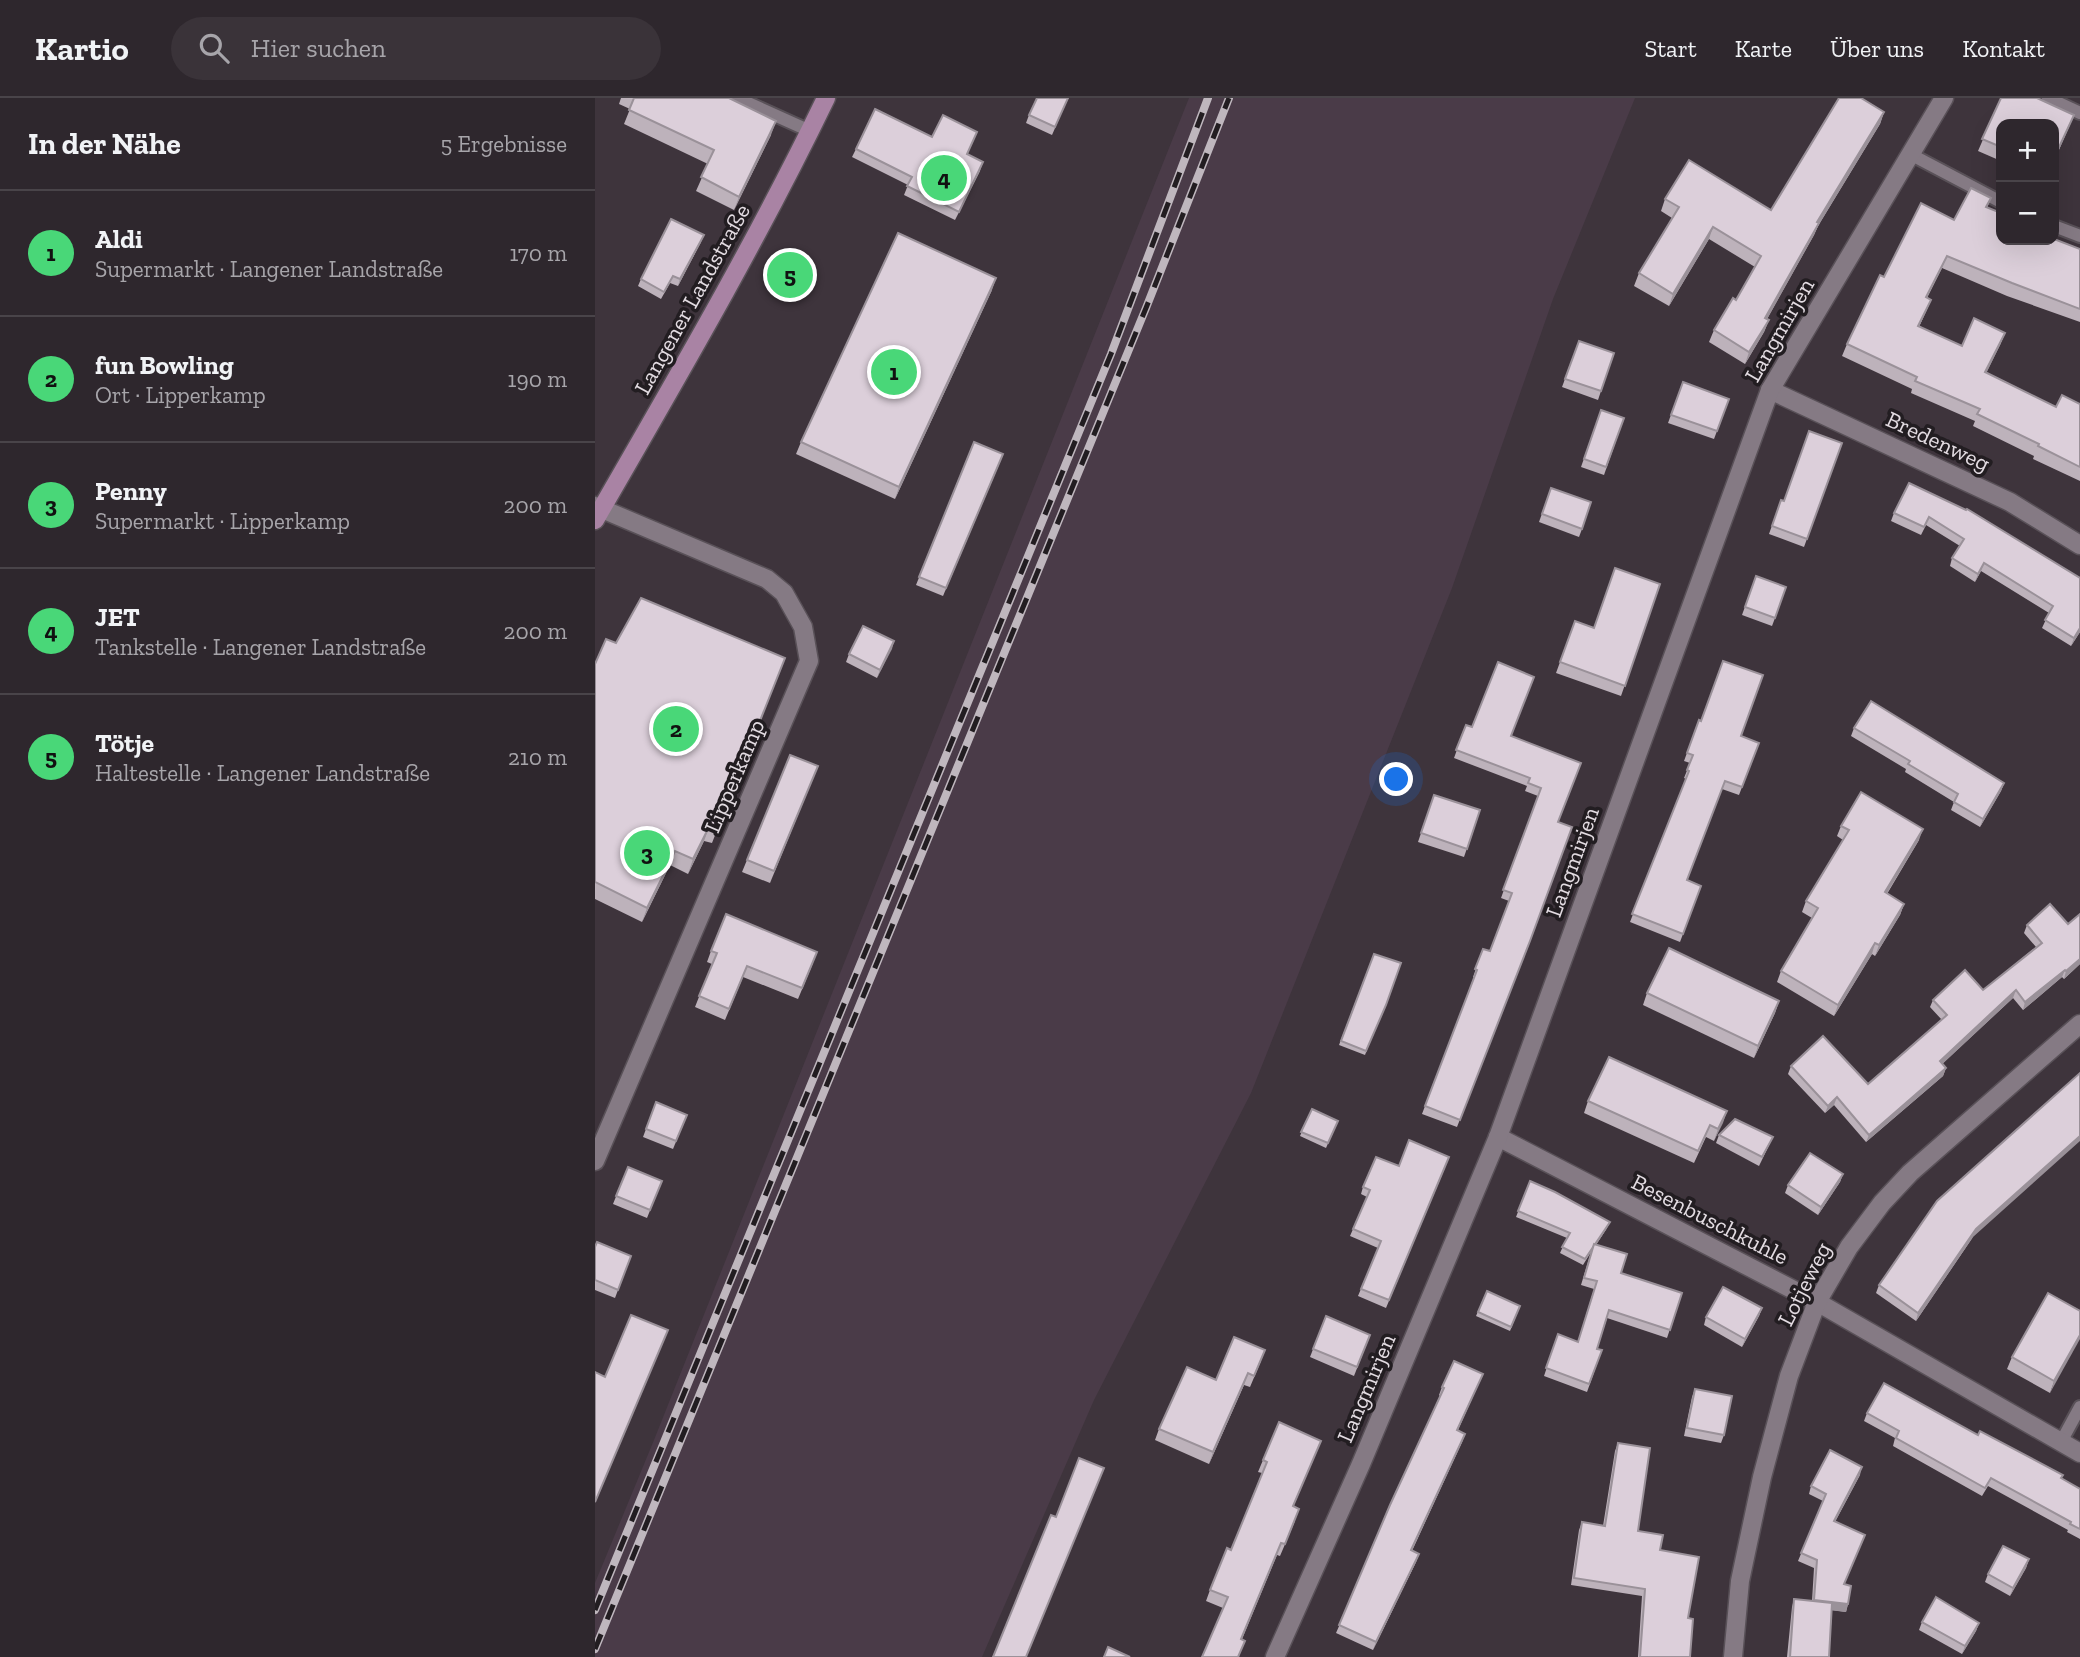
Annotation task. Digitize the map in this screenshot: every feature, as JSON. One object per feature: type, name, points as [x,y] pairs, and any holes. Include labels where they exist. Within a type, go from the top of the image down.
[{"type":"main road","name":"Langener Landstraße","points":[[597,512],[685,365],[749,248],[825,98]]},
{"type":"street","name":"Langmirjen","points":[[1275,1657],[1361,1464],[1499,1137],[1770,390],[1944,98]]},
{"type":"street","name":"Bredenweg","points":[[1770,390],[2010,502],[2080,545]]},
{"type":"street","name":"Lipperkamp","points":[[595,1161],[809,661],[803,628],[784,593],[767,579],[597,512]]},
{"type":"street","name":"Lotjeweg","points":[[1733,1657],[1740,1581],[1762,1477],[1789,1376],[1817,1302],[1849,1247],[1882,1203],[1910,1173],[2080,1024]]},
{"type":"street","name":"Besenbuschkuhle","points":[[1499,1137],[1817,1302],[2080,1452]]},
{"type":"lane","points":[[737,98],[810,131]]},
{"type":"lane","points":[[2048,98],[2080,113]]},
{"type":"lane","points":[[1910,154],[1996,199]]},
{"type":"lane","points":[[2059,228],[2080,236]]},
{"type":"lane","points":[[2061,1442],[2080,1407]]},
{"type":"shaded area","points":[[1189,98],[1635,98],[1553,299],[1452,588],[1251,1093],[1094,1400],[982,1657],[595,1657],[595,1583]]},
{"type":"building","points":[[634,98],[729,98],[776,121],[739,197],[701,177],[714,150],[629,110]]},
{"type":"building","points":[[1037,98],[1068,98],[1055,127],[1029,115]]},
{"type":"building","points":[[1839,98],[1861,98],[1884,112],[1817,222],[1819,223],[1765,318],[1769,320],[1749,352],[1714,330],[1733,298],[1736,300],[1761,256],[1713,227],[1673,294],[1639,273],[1679,207],[1665,199],[1689,160],[1771,210]]},
{"type":"building","points":[[2001,98],[2037,98],[2074,115],[2059,147],[2059,119],[1996,119],[1996,145],[1982,139]]},
{"type":"building","points":[[875,109],[932,137],[943,115],[977,132],[967,154],[983,162],[959,212],[907,186],[912,177],[856,149]]},
{"type":"building","points":[[1971,188],[1991,198],[1986,207],[1996,211],[1996,245],[2059,245],[2059,241],[2080,249],[2080,309],[1947,256],[1926,297],[1931,300],[1918,326],[1962,346],[1974,318],[2005,333],[1985,372],[2056,407],[2062,395],[2080,404],[2080,467],[1977,414],[1980,409],[1915,381],[1917,377],[1847,344],[1880,275],[1884,277],[1921,203],[1954,220]]},
{"type":"building","points":[[671,219],[704,235],[680,279],[673,276],[664,292],[641,279]]},
{"type":"building","points":[[898,233],[996,278],[899,487],[801,442]]},
{"type":"building","points":[[1579,341],[1614,353],[1601,391],[1565,379]]},
{"type":"building","points":[[1683,382],[1729,399],[1717,431],[1671,415]]},
{"type":"building","points":[[1601,410],[1624,418],[1606,467],[1584,459]]},
{"type":"building","points":[[1809,431],[1842,443],[1807,539],[1772,526],[1781,500],[1784,501]]},
{"type":"building","points":[[974,442],[1003,454],[946,588],[919,577]]},
{"type":"building","points":[[1909,483],[1967,509],[2080,578],[2080,628],[2074,638],[2045,620],[2053,606],[1984,563],[1978,574],[1952,558],[1964,539],[1929,517],[1924,527],[1894,513]]},
{"type":"building","points":[[1551,488],[1591,502],[1582,529],[1542,514]]},
{"type":"building","points":[[1615,568],[1660,584],[1625,686],[1560,662],[1575,621],[1594,628]]},
{"type":"building","points":[[1756,576],[1786,587],[1775,618],[1745,607]]},
{"type":"building","points":[[641,598],[785,658],[717,829],[709,827],[693,859],[675,851],[647,908],[595,882],[595,664],[606,639],[616,643]]},
{"type":"building","points":[[863,626],[894,641],[880,670],[849,654]]},
{"type":"building","points":[[1723,661],[1763,675],[1741,736],[1759,743],[1742,787],[1725,781],[1687,880],[1701,886],[1683,934],[1632,914],[1689,771],[1687,770],[1693,755],[1687,753]]},
{"type":"building","points":[[1498,662],[1534,677],[1511,736],[1581,763],[1558,822],[1572,827],[1460,1120],[1425,1106],[1483,949],[1490,951],[1512,893],[1503,890],[1541,788],[1528,783],[1530,778],[1456,750],[1466,725],[1472,727]]},
{"type":"building","points":[[1871,701],[2004,783],[1983,819],[1954,802],[1958,794],[1908,764],[1910,761],[1854,728]]},
{"type":"building","points":[[790,755],[818,766],[774,871],[747,860]]},
{"type":"building","points":[[1861,792],[1923,829],[1885,892],[1904,904],[1879,945],[1875,943],[1838,1005],[1781,971],[1818,908],[1806,901],[1849,830],[1841,826]]},
{"type":"building","points":[[1434,795],[1480,810],[1467,849],[1421,833]]},
{"type":"building","points":[[2050,904],[2068,924],[2080,914],[2080,959],[2025,1002],[2016,990],[1940,1061],[1946,1068],[1869,1135],[1837,1097],[1828,1106],[1791,1066],[1823,1036],[1868,1084],[1947,1015],[1933,1000],[1965,970],[1983,990],[2042,943],[2027,925]]},
{"type":"building","points":[[726,914],[817,952],[802,988],[747,966],[729,1009],[699,996],[717,953],[711,951]]},
{"type":"building","points":[[1669,948],[1779,1001],[1758,1046],[1647,993]]},
{"type":"building","points":[[1374,954],[1401,963],[1366,1051],[1341,1041]]},
{"type":"building","points":[[1609,1057],[1727,1111],[1718,1129],[1710,1125],[1698,1151],[1588,1101]]},
{"type":"building","points":[[2080,1073],[2080,1136],[1976,1229],[1918,1313],[1879,1285],[1937,1201]]},
{"type":"building","points":[[656,1102],[687,1115],[676,1141],[646,1129]]},
{"type":"building","points":[[1312,1109],[1338,1121],[1328,1143],[1301,1132]]},
{"type":"building","points":[[1735,1119],[1773,1137],[1762,1157],[1719,1135]]},
{"type":"building","points":[[1409,1140],[1449,1157],[1389,1300],[1361,1289],[1381,1241],[1353,1229],[1370,1190],[1363,1187],[1376,1157],[1399,1166]]},
{"type":"building","points":[[1810,1153],[1843,1174],[1821,1207],[1788,1185]]},
{"type":"building","points":[[628,1167],[662,1181],[650,1210],[616,1196]]},
{"type":"building","points":[[1530,1181],[1610,1222],[1585,1259],[1562,1247],[1570,1233],[1518,1211]]},
{"type":"building","points":[[597,1242],[631,1256],[618,1290],[595,1280]]},
{"type":"building","points":[[1594,1244],[1627,1254],[1621,1273],[1682,1293],[1670,1330],[1609,1310],[1597,1349],[1602,1350],[1589,1384],[1546,1368],[1558,1334],[1578,1342],[1597,1281],[1584,1278]]},
{"type":"building","points":[[1723,1287],[1762,1308],[1745,1339],[1706,1317]]},
{"type":"building","points":[[1487,1291],[1520,1306],[1511,1327],[1478,1312]]},
{"type":"building","points":[[2048,1293],[2080,1311],[2080,1335],[2054,1381],[2012,1357]]},
{"type":"building","points":[[631,1315],[668,1330],[595,1502],[595,1372],[605,1377]]},
{"type":"building","points":[[1326,1316],[1370,1335],[1357,1367],[1313,1349]]},
{"type":"building","points":[[1234,1337],[1265,1350],[1254,1376],[1248,1373],[1213,1452],[1159,1429],[1187,1367],[1216,1380]]},
{"type":"building","points":[[1454,1361],[1483,1374],[1457,1430],[1465,1434],[1411,1550],[1419,1554],[1376,1642],[1339,1625]]},
{"type":"building","points":[[1884,1383],[1978,1435],[1980,1431],[2063,1475],[2061,1478],[2080,1489],[2080,1529],[1991,1478],[1985,1488],[1896,1438],[1899,1431],[1867,1413]]},
{"type":"building","points":[[1695,1389],[1732,1396],[1724,1435],[1687,1428]]},
{"type":"building","points":[[1279,1422],[1321,1441],[1293,1506],[1299,1509],[1285,1544],[1281,1543],[1241,1639],[1245,1641],[1238,1657],[1202,1657],[1228,1597],[1210,1590],[1227,1548],[1231,1550],[1267,1462],[1263,1460]]},
{"type":"building","points":[[1618,1443],[1650,1448],[1638,1531],[1663,1535],[1660,1550],[1699,1557],[1688,1618],[1693,1619],[1690,1657],[1640,1657],[1645,1589],[1574,1578],[1582,1522],[1605,1526]]},
{"type":"building","points":[[1830,1450],[1862,1467],[1834,1521],[1865,1535],[1844,1584],[1851,1586],[1848,1604],[1814,1600],[1817,1560],[1801,1553],[1826,1494],[1811,1486]]},
{"type":"building","points":[[1079,1458],[1104,1468],[1026,1657],[993,1657],[1051,1515],[1056,1517]]},
{"type":"building","points":[[2003,1546],[2029,1559],[2013,1588],[1988,1574]]},
{"type":"building","points":[[1936,1597],[1979,1623],[1965,1646],[1922,1622]]},
{"type":"building","points":[[1794,1599],[1832,1603],[1829,1657],[1790,1657]]},
{"type":"building","points":[[1108,1647],[1130,1657],[1104,1657]]},
{"type":"railway","points":[[595,1610],[1111,354],[1208,98]]},
{"type":"railway","points":[[595,1649],[1146,308],[1229,98]]},
{"type":"place","name":"JET","points":[[944,178]]},
{"type":"place","name":"Tötje","points":[[790,275]]},
{"type":"place","name":"Aldi","points":[[894,372]]},
{"type":"place","name":"fun Bowling","points":[[676,729]]},
{"type":"place","name":"Penny","points":[[647,853]]}]
